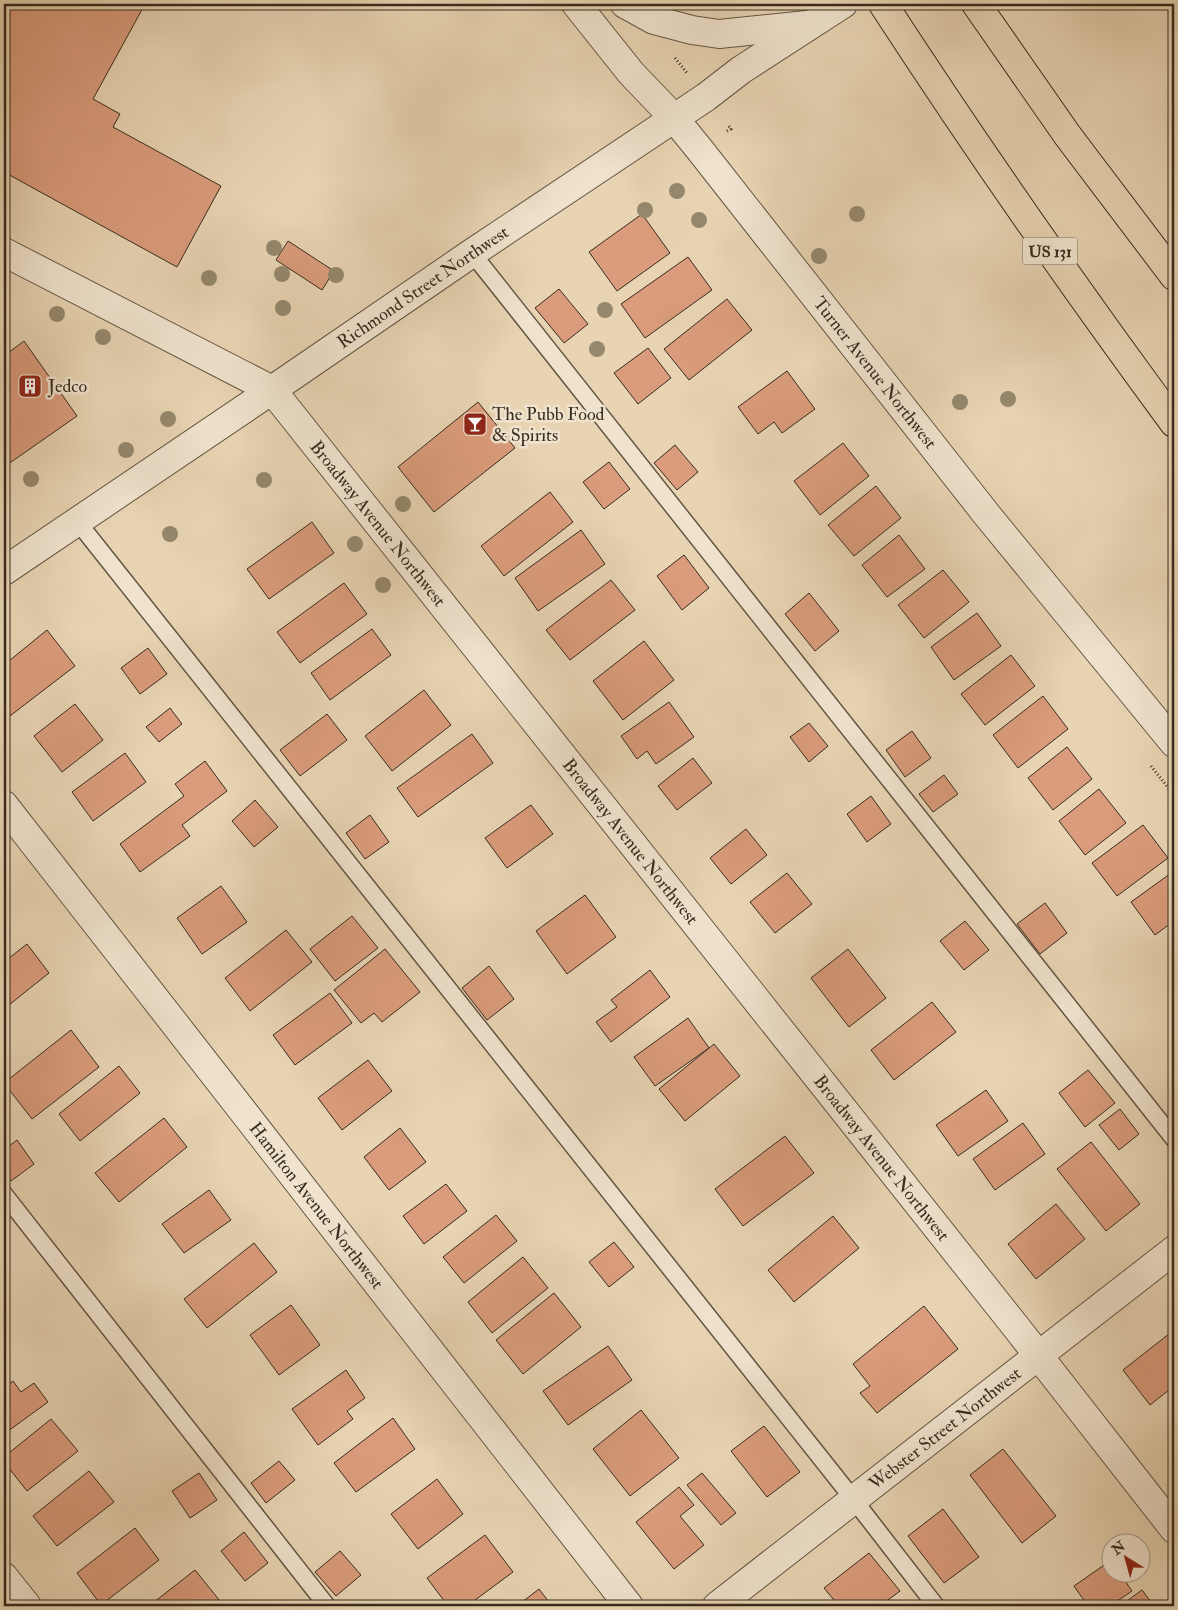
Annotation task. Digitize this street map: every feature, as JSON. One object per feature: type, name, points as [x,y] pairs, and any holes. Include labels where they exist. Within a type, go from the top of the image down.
[{"type":"highway","name":"US 131","points":[[883,4],[930,76],[1076,288],[1174,423]]},
{"type":"highway","points":[[976,4],[1068,136],[1174,276]]},
{"type":"street","name":"Turner Avenue Northwest","points":[[576,4],[631,73],[674,118],[987,514],[1174,743]]},
{"type":"street","points":[[625,4],[654,20],[692,30],[719,34],[811,25]]},
{"type":"street","name":"Richmond Street Northwest","points":[[4,572],[472,253],[674,118],[741,70],[843,4]]},
{"type":"street","name":"Broadway Avenue Northwest","points":[[4,252],[272,390],[1039,1356],[1174,1529]]},
{"type":"street","name":"Hamilton Avenue Northwest","points":[[4,805],[629,1606]]},
{"type":"street","name":"Webster Street Northwest","points":[[716,1606],[1174,1250]]},
{"type":"street","points":[[4,1577],[27,1606]]},
{"type":"lane","points":[[472,253],[1174,1139]]},
{"type":"lane","points":[[77,521],[854,1500],[936,1606]]},
{"type":"lane","points":[[4,1194],[327,1606]]},
{"type":"path","points":[[672,55],[689,75]]},
{"type":"path","points":[[727,131],[732,128],[728,125]]},
{"type":"building","points":[[4,4],[145,4],[93,99],[120,114],[113,127],[221,186],[177,267],[4,172]]},
{"type":"building","points":[[642,214],[670,253],[617,291],[589,252]]},
{"type":"building","points":[[288,241],[334,271],[322,290],[276,260]]},
{"type":"building","points":[[688,257],[712,290],[645,338],[621,304]]},
{"type":"building","points":[[559,289],[588,324],[564,343],[535,308]]},
{"type":"building","points":[[727,299],[752,330],[689,380],[664,349]]},
{"type":"building","name":"Jedco","points":[[24,341],[77,416],[4,467],[4,356]]},
{"type":"building","points":[[648,348],[671,378],[638,404],[614,373]]},
{"type":"building","points":[[787,371],[815,409],[782,433],[774,422],[758,434],[738,407]]},
{"type":"building","points":[[478,402],[515,448],[434,512],[398,467]]},
{"type":"building","points":[[843,443],[869,476],[820,515],[794,481]]},
{"type":"building","points":[[675,445],[698,472],[677,490],[654,463]]},
{"type":"building","points":[[609,462],[630,489],[604,509],[583,482]]},
{"type":"building","points":[[876,486],[901,518],[854,556],[828,525]]},
{"type":"building","points":[[550,492],[573,522],[504,576],[481,546]]},
{"type":"building","points":[[312,522],[334,553],[269,599],[247,569]]},
{"type":"building","points":[[581,530],[605,564],[538,611],[515,578]]},
{"type":"building","points":[[899,535],[925,569],[887,597],[862,565]]},
{"type":"building","points":[[684,555],[709,588],[682,610],[657,576]]},
{"type":"building","points":[[943,570],[969,602],[924,638],[898,605]]},
{"type":"building","points":[[611,580],[635,610],[570,660],[546,630]]},
{"type":"building","points":[[344,583],[367,614],[300,663],[277,632]]},
{"type":"building","points":[[809,593],[839,631],[815,651],[785,614]]},
{"type":"building","points":[[977,613],[1001,646],[954,680],[931,647]]},
{"type":"building","points":[[372,629],[391,655],[330,700],[311,673]]},
{"type":"building","points":[[47,630],[75,666],[6,719],[4,716],[4,665]]},
{"type":"building","points":[[644,641],[674,680],[623,720],[593,681]]},
{"type":"building","points":[[148,648],[167,674],[140,694],[121,668]]},
{"type":"building","points":[[1011,655],[1035,686],[985,725],[961,694]]},
{"type":"building","points":[[424,690],[451,725],[392,771],[365,736]]},
{"type":"building","points":[[1043,696],[1068,729],[1018,768],[993,735]]},
{"type":"building","points":[[669,702],[694,737],[656,764],[647,751],[637,759],[621,736]]},
{"type":"building","points":[[75,704],[103,740],[62,772],[34,736]]},
{"type":"building","points":[[170,708],[182,724],[159,742],[146,727]]},
{"type":"building","points":[[327,714],[347,740],[300,776],[280,750]]},
{"type":"building","points":[[809,723],[828,746],[809,762],[790,737]]},
{"type":"building","points":[[912,731],[931,758],[905,777],[886,750]]},
{"type":"building","points":[[472,734],[493,763],[418,817],[397,788]]},
{"type":"building","points":[[1067,747],[1092,779],[1053,810],[1028,778]]},
{"type":"building","points":[[125,753],[146,782],[93,821],[72,792]]},
{"type":"building","points":[[693,758],[712,783],[677,810],[658,786]]},
{"type":"building","points":[[205,761],[227,791],[182,825],[190,836],[140,872],[120,844],[184,796],[175,784]]},
{"type":"building","points":[[944,775],[958,794],[933,812],[919,794]]},
{"type":"building","points":[[1099,789],[1126,823],[1085,855],[1059,821]]},
{"type":"building","points":[[871,796],[891,824],[867,842],[847,814]]},
{"type":"building","points":[[255,800],[278,827],[254,847],[232,821]]},
{"type":"building","points":[[531,805],[553,834],[507,868],[485,838]]},
{"type":"building","points":[[370,815],[389,842],[365,859],[346,833]]},
{"type":"building","points":[[1143,825],[1168,858],[1117,896],[1092,863]]},
{"type":"building","points":[[746,829],[767,855],[731,884],[710,858]]},
{"type":"building","points":[[1174,871],[1174,921],[1155,935],[1131,902]]},
{"type":"building","points":[[787,873],[812,904],[775,933],[750,902]]},
{"type":"building","points":[[221,886],[247,922],[202,954],[177,918]]},
{"type":"building","points":[[585,895],[616,937],[567,974],[536,931]]},
{"type":"building","points":[[1045,903],[1067,933],[1040,954],[1017,924]]},
{"type":"building","points":[[352,916],[378,948],[335,981],[310,949]]},
{"type":"building","points":[[965,921],[989,950],[964,970],[940,941]]},
{"type":"building","points":[[286,930],[312,962],[250,1011],[225,978]]},
{"type":"building","points":[[1174,939],[1174,952],[1168,944]]},
{"type":"building","points":[[27,944],[49,973],[4,1009],[4,962]]},
{"type":"building","points":[[385,949],[420,992],[382,1022],[374,1013],[361,1023],[334,990]]},
{"type":"building","points":[[848,949],[886,998],[849,1027],[811,978]]},
{"type":"building","points":[[489,966],[514,999],[487,1020],[462,988]]},
{"type":"building","points":[[650,970],[670,997],[611,1042],[596,1022],[617,1007],[611,1000]]},
{"type":"building","points":[[330,993],[352,1023],[295,1065],[273,1035]]},
{"type":"building","points":[[932,1002],[956,1032],[894,1080],[871,1050]]},
{"type":"building","points":[[688,1018],[709,1048],[655,1086],[634,1057]]},
{"type":"building","points":[[71,1030],[99,1067],[32,1119],[4,1083]]},
{"type":"building","points":[[714,1044],[740,1076],[685,1121],[659,1089]]},
{"type":"building","points":[[368,1060],[392,1091],[342,1130],[318,1098]]},
{"type":"building","points":[[119,1066],[140,1093],[80,1141],[59,1114]]},
{"type":"building","points":[[1088,1070],[1115,1103],[1085,1127],[1059,1093]]},
{"type":"building","points":[[986,1090],[1008,1121],[958,1156],[936,1125]]},
{"type":"building","points":[[1120,1109],[1139,1134],[1119,1150],[1099,1125]]},
{"type":"building","points":[[164,1118],[187,1147],[119,1202],[95,1173]]},
{"type":"building","points":[[1023,1123],[1045,1154],[995,1190],[973,1159]]},
{"type":"building","points":[[400,1128],[426,1162],[389,1190],[364,1157]]},
{"type":"building","points":[[785,1136],[814,1173],[743,1226],[715,1189]]},
{"type":"building","points":[[17,1140],[34,1164],[11,1181],[4,1171],[4,1150]]},
{"type":"building","points":[[1091,1142],[1140,1204],[1106,1231],[1057,1169]]},
{"type":"building","points":[[446,1184],[467,1211],[424,1244],[403,1216]]},
{"type":"building","points":[[209,1190],[231,1220],[184,1253],[162,1224]]},
{"type":"building","points":[[1056,1204],[1085,1239],[1036,1279],[1008,1244]]},
{"type":"building","points":[[496,1215],[517,1241],[464,1283],[443,1257]]},
{"type":"building","points":[[833,1216],[859,1248],[794,1302],[768,1270]]},
{"type":"building","points":[[614,1242],[634,1267],[609,1287],[589,1262]]},
{"type":"building","points":[[254,1243],[277,1272],[207,1328],[184,1299]]},
{"type":"building","points":[[523,1257],[548,1288],[492,1333],[468,1302]]},
{"type":"building","points":[[554,1293],[581,1327],[523,1374],[496,1340]]},
{"type":"building","points":[[291,1305],[320,1345],[279,1375],[250,1335]]},
{"type":"building","points":[[924,1306],[958,1349],[877,1413],[860,1393],[870,1386],[853,1364]]},
{"type":"building","points":[[1174,1330],[1174,1386],[1150,1405],[1123,1370]]},
{"type":"building","points":[[608,1346],[632,1380],[568,1425],[543,1391]]},
{"type":"building","points":[[346,1370],[365,1398],[347,1411],[353,1419],[318,1445],[292,1409]]},
{"type":"building","points":[[13,1381],[21,1392],[34,1383],[48,1402],[4,1434],[4,1388]]},
{"type":"building","points":[[641,1410],[679,1458],[630,1496],[593,1449]]},
{"type":"building","points":[[393,1418],[415,1449],[356,1492],[334,1463]]},
{"type":"building","points":[[51,1419],[78,1451],[27,1491],[4,1462],[4,1457]]},
{"type":"building","points":[[764,1426],[800,1472],[767,1497],[731,1451]]},
{"type":"building","points":[[1003,1449],[1056,1516],[1022,1543],[970,1475]]},
{"type":"building","points":[[279,1461],[295,1480],[266,1503],[251,1483]]},
{"type":"building","points":[[89,1471],[114,1502],[57,1546],[33,1516]]},
{"type":"building","points":[[199,1473],[217,1500],[190,1518],[172,1491]]},
{"type":"building","points":[[702,1473],[736,1513],[721,1525],[687,1485]]},
{"type":"building","points":[[437,1479],[463,1514],[418,1549],[391,1514]]},
{"type":"building","points":[[679,1487],[694,1505],[680,1516],[704,1545],[674,1569],[636,1522]]},
{"type":"building","points":[[943,1509],[979,1557],[944,1583],[908,1536]]},
{"type":"building","points":[[135,1528],[159,1560],[101,1605],[77,1573]]},
{"type":"building","points":[[244,1532],[268,1563],[245,1581],[221,1551]]},
{"type":"building","points":[[485,1535],[513,1572],[467,1606],[448,1606],[427,1578]]},
{"type":"building","points":[[340,1551],[361,1575],[336,1596],[315,1572]]},
{"type":"building","points":[[869,1553],[900,1591],[880,1606],[839,1606],[824,1588]]},
{"type":"building","points":[[1100,1568],[1100,1582],[1126,1582],[1132,1591],[1110,1606],[1088,1606],[1074,1586]]},
{"type":"building","points":[[195,1570],[224,1606],[149,1606]]},
{"type":"building","points":[[539,1589],[552,1606],[517,1606]]},
{"type":"building","points":[[1142,1590],[1154,1606],[1120,1606]]},
{"type":"place","name":"Jedco","points":[[30,386]]},
{"type":"place","name":"The Pubb Food & Spirits","points":[[475,424]]}]
